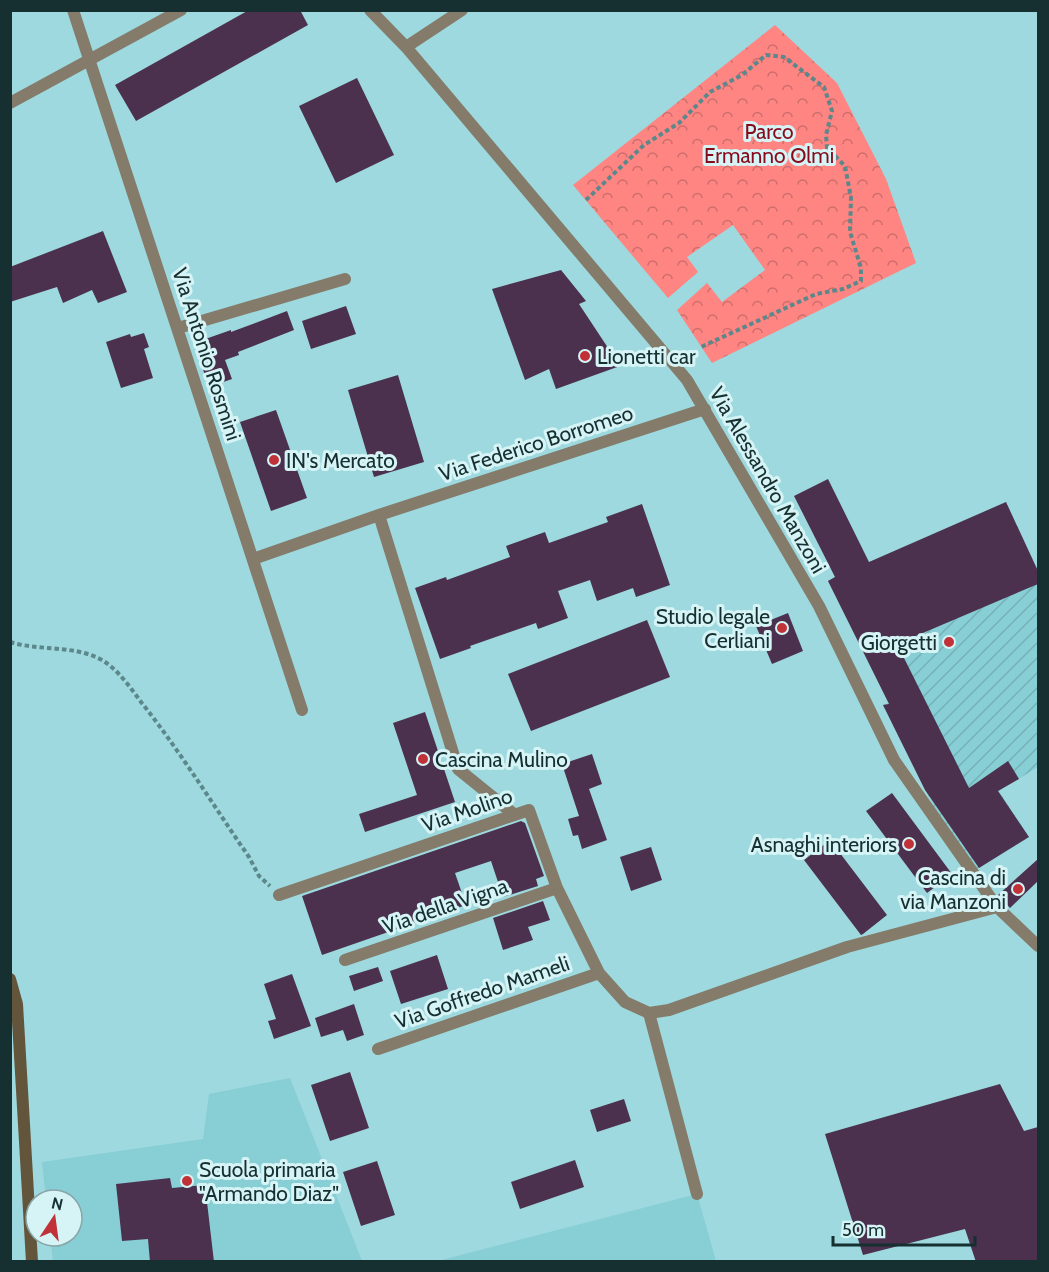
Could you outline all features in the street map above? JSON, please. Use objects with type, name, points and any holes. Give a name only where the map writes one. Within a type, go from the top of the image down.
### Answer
[{"type":"street","name":"Via Antonio Rosmini","points":[[73,10],[302,710]]},
{"type":"street","points":[[10,103],[181,10]]},
{"type":"street","name":"Via Alessandro Manzoni","points":[[370,10],[406,47],[687,380],[819,606],[894,760],[997,907],[1038,946]]},
{"type":"street","points":[[406,47],[462,10]]},
{"type":"street","points":[[178,328],[345,279]]},
{"type":"street","name":"Via Federico Borromeo","points":[[253,559],[379,515],[705,409]]},
{"type":"street","points":[[379,515],[458,769],[515,814]]},
{"type":"street","name":"Via Molino","points":[[279,894],[529,810],[557,888],[599,973],[625,1002],[649,1013]]},
{"type":"street","name":"Via della Vigna","points":[[345,960],[557,888]]},
{"type":"street","points":[[697,1194],[649,1013],[669,1010],[847,947],[997,907]]},
{"type":"street","name":"Via Goffredo Mameli","points":[[378,1049],[599,973]]},
{"type":"street","points":[[10,979],[17,1004],[33,1262]]},
{"type":"path","points":[[586,200],[644,145],[679,123],[710,92],[742,75],[766,55],[784,57],[824,87],[832,111],[826,135],[827,148],[845,166],[851,198],[850,232],[861,268],[861,281],[843,290],[816,294],[701,347]]},
{"type":"path","points":[[10,642],[23,646],[84,653],[102,660],[118,674],[178,751],[249,856],[259,876],[279,894]]},
{"type":"shaded area","name":"Giorgetti","points":[[1006,502],[1038,571],[1038,767],[999,791],[1029,837],[977,869],[935,809],[883,705],[889,703],[828,581]]},
{"type":"shaded area","name":"Scuola primaria \"Armando Diaz\"","points":[[290,1078],[362,1261],[53,1261],[51,1248],[84,1248],[84,1188],[45,1188],[42,1162],[203,1139],[209,1094]]},
{"type":"shaded area","points":[[697,1194],[716,1261],[434,1262]]},
{"type":"green space","name":"Parco Ermanno Olmi","points":[[775,25],[837,83],[886,179],[916,263],[712,363],[677,310],[707,283],[722,302],[765,270],[733,225],[687,257],[698,272],[668,298],[573,185]]},
{"type":"building","points":[[249,10],[300,10],[308,25],[136,121],[115,85]]},
{"type":"building","points":[[357,78],[394,155],[336,183],[299,106]]},
{"type":"building","points":[[103,231],[127,292],[98,303],[92,290],[63,303],[57,287],[10,302],[10,267]]},
{"type":"building","points":[[561,270],[586,301],[579,304],[620,366],[556,389],[549,369],[525,380],[492,289]]},
{"type":"building","points":[[346,306],[356,334],[311,349],[302,321]]},
{"type":"building","points":[[287,311],[294,330],[238,352],[239,355],[225,360],[232,379],[209,387],[194,343]]},
{"type":"building","points":[[144,333],[149,347],[144,349],[153,378],[121,388],[106,342],[130,334],[131,337]]},
{"type":"building","points":[[398,375],[424,462],[374,477],[348,390]]},
{"type":"building","name":"IN's Mercato","points":[[276,410],[307,498],[271,511],[240,422]]},
{"type":"building","points":[[828,479],[869,562],[1006,502],[1038,571],[1038,584],[897,644],[969,788],[1008,761],[1019,779],[998,791],[1029,837],[979,868],[925,790],[883,705],[889,704],[828,581],[835,577],[794,496]]},
{"type":"building","points":[[642,504],[670,585],[636,597],[633,588],[597,601],[590,580],[558,591],[568,618],[538,629],[536,623],[440,659],[415,588],[446,577],[447,580],[510,557],[506,546],[545,532],[549,543],[608,522],[606,517]]},
{"type":"building","points":[[788,613],[803,651],[772,664],[756,626]]},
{"type":"building","points":[[647,620],[670,677],[531,731],[508,674]]},
{"type":"building","name":"Cascina Mulino","points":[[425,712],[455,802],[365,832],[359,814],[417,795],[393,723]]},
{"type":"building","points":[[592,754],[602,784],[589,789],[607,840],[582,849],[578,835],[573,836],[568,819],[579,816],[562,764]]},
{"type":"building","points":[[892,793],[952,874],[927,893],[866,811]]},
{"type":"building","points":[[521,821],[525,823],[544,876],[536,879],[538,886],[503,897],[491,861],[455,873],[466,905],[322,955],[302,896]]},
{"type":"building","points":[[830,840],[887,915],[861,935],[804,860]]},
{"type":"building","points":[[651,847],[662,880],[631,891],[620,857]]},
{"type":"building","name":"Cascina di via Manzoni","points":[[1038,859],[1038,881],[1010,908],[998,895]]},
{"type":"building","points":[[543,901],[550,920],[528,927],[533,940],[503,950],[493,918]]},
{"type":"building","points":[[437,955],[448,989],[401,1004],[390,971]]},
{"type":"building","points":[[378,967],[383,981],[354,991],[349,976]]},
{"type":"building","points":[[292,974],[311,1026],[274,1039],[268,1021],[276,1019],[264,984]]},
{"type":"building","points":[[354,1004],[364,1035],[347,1041],[343,1030],[321,1037],[315,1018]]},
{"type":"building","points":[[350,1072],[369,1128],[330,1141],[311,1085]]},
{"type":"building","points":[[1000,1084],[1024,1131],[1038,1127],[1038,1262],[976,1262],[965,1229],[863,1255],[825,1134]]},
{"type":"building","points":[[624,1099],[631,1121],[597,1132],[590,1110]]},
{"type":"building","points":[[575,1160],[584,1187],[520,1209],[511,1182]]},
{"type":"building","points":[[377,1161],[395,1215],[361,1226],[343,1172]]},
{"type":"building","points":[[170,1178],[172,1188],[205,1185],[214,1262],[150,1262],[148,1239],[122,1241],[116,1184]]},
{"type":"place","name":"Lionetti car","points":[[585,356]]},
{"type":"place","name":"IN's Mercato","points":[[274,460]]},
{"type":"place","name":"Studio legale Cerliani","points":[[782,628]]},
{"type":"place","name":"Giorgetti","points":[[949,642]]},
{"type":"place","name":"Cascina Mulino","points":[[423,759]]},
{"type":"place","name":"Asnaghi interiors","points":[[909,844]]},
{"type":"place","name":"Cascina di via Manzoni","points":[[1018,889]]},
{"type":"place","name":"Scuola primaria \"Armando Diaz\"","points":[[187,1181]]}]
